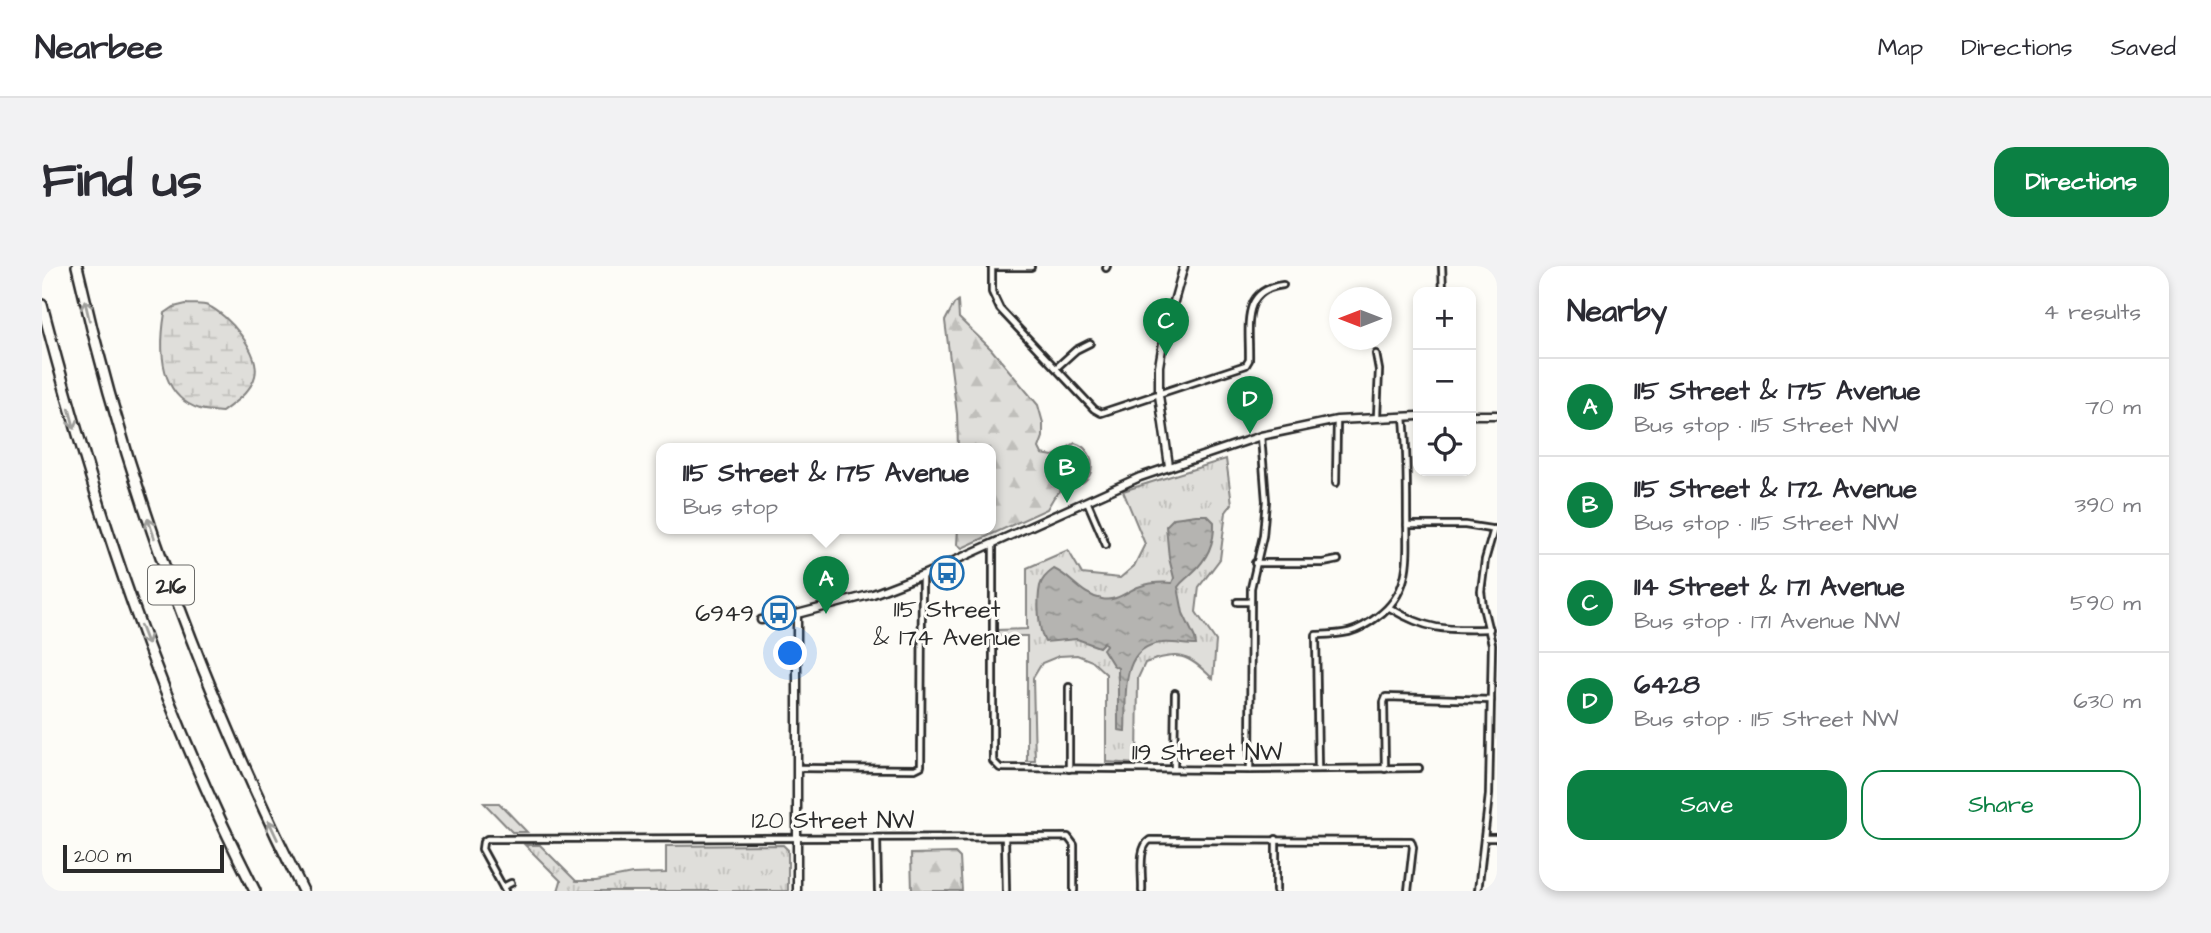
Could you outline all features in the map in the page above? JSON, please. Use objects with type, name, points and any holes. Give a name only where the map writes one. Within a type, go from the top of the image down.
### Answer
[{"type":"highway","name":"216","points":[[77,266],[94,341],[132,470],[177,604],[202,670],[253,787],[303,891]]},
{"type":"highway","name":"216","points":[[42,305],[75,430],[138,620],[190,750],[255,891]]},
{"type":"street","points":[[1031,267],[992,266],[992,292],[997,305],[1094,409],[1101,413],[1246,365],[1249,360],[1250,320],[1255,299],[1265,289],[1283,285]]},
{"type":"street","points":[[1442,266],[1443,287]]},
{"type":"street","points":[[1170,466],[1159,395],[1161,352],[1182,268]]},
{"type":"street","points":[[1056,368],[1076,350],[1090,343]]},
{"type":"street","points":[[1376,354],[1379,370],[1377,416]]},
{"type":"street","points":[[1476,415],[1497,415]]},
{"type":"street","points":[[1318,769],[1316,635],[1346,634],[1361,629],[1390,608],[1405,579],[1407,450],[1404,416]]},
{"type":"street","points":[[761,621],[873,594],[993,544],[1086,500],[1170,466],[1261,436],[1337,420],[1413,416]]},
{"type":"street","points":[[1336,483],[1337,420]]},
{"type":"street","points":[[1250,770],[1251,583],[1266,514],[1261,436]]},
{"type":"street","points":[[1086,500],[1106,545]]},
{"type":"street","points":[[1407,525],[1465,525],[1495,530],[1485,560],[1481,592],[1492,644],[1490,770],[1478,891]]},
{"type":"street","name":"119 Street NW","points":[[993,544],[993,761],[996,766],[1004,769],[1419,768]]},
{"type":"street","points":[[1255,563],[1323,563],[1338,560]]},
{"type":"street","points":[[797,768],[915,769],[921,766],[922,575]]},
{"type":"street","points":[[1237,602],[1250,602]]},
{"type":"street","points":[[1390,608],[1410,620],[1432,628],[1490,629]]},
{"type":"street","points":[[797,614],[797,891]]},
{"type":"street","points":[[1069,687],[1069,769]]},
{"type":"street","points":[[1174,769],[1175,693]]},
{"type":"street","points":[[1385,769],[1386,697],[1491,700]]},
{"type":"street","points":[[1490,770],[1497,770]]},
{"type":"street","name":"120 Street NW","points":[[504,889],[482,849],[483,842],[490,838],[593,842],[797,837],[1067,837],[1072,840],[1074,891]]},
{"type":"street","points":[[1005,837],[1006,891]]},
{"type":"street","points":[[877,838],[878,891]]},
{"type":"street","points":[[1485,838],[1497,838]]},
{"type":"street","points":[[1142,891],[1142,849],[1146,842],[1155,839],[1276,839],[1411,841],[1413,847],[1408,891]]},
{"type":"street","points":[[1276,839],[1276,891]]},
{"type":"street","points":[[504,889],[511,883]]},
{"type":"green space","points":[[958,301],[959,318],[991,349],[1038,405],[1043,423],[1043,437],[1039,448],[1042,454],[1053,456],[1075,443],[1089,453],[1091,461],[1089,476],[1077,484],[1067,484],[1047,509],[996,532],[996,443],[958,443],[957,414],[945,321]]},
{"type":"green space","points":[[186,304],[206,305],[216,310],[241,335],[253,356],[256,367],[253,382],[242,396],[222,412],[200,409],[186,403],[176,394],[165,370],[162,341],[165,313]]},
{"type":"green space","points":[[1226,459],[1232,504],[1226,512],[1220,559],[1199,587],[1196,612],[1216,641],[1213,679],[1196,664],[1182,657],[1166,656],[1145,663],[1138,678],[1137,764],[1106,762],[1106,674],[1092,661],[1077,655],[1059,656],[1042,663],[1033,678],[1035,761],[1027,761],[1027,636],[998,636],[997,630],[1027,629],[1027,568],[1068,550],[1082,574],[1120,578],[1134,566],[1145,544],[1123,491]]},
{"type":"green space","points":[[958,534],[993,534],[962,548],[957,544]]},
{"type":"green space","points":[[484,803],[499,803],[527,832],[512,832]]},
{"type":"green space","points":[[525,845],[540,845],[576,881],[596,881],[632,874],[666,873],[666,846],[783,845],[788,850],[788,891],[558,891],[561,881]]},
{"type":"green space","points":[[955,853],[960,858],[962,891],[912,891],[911,854]]},
{"type":"water","points":[[1207,515],[1214,522],[1211,544],[1197,569],[1178,587],[1183,613],[1196,645],[1162,643],[1148,646],[1138,654],[1131,664],[1128,676],[1125,731],[1118,730],[1118,668],[1103,649],[1106,645],[1104,642],[1099,647],[1077,639],[1045,642],[1039,615],[1041,583],[1054,569],[1088,594],[1107,600],[1138,587],[1172,583],[1174,578],[1166,526],[1174,518]]},
{"type":"place","name":"114 Street & 171 Avenue","points":[[1166,356]]},
{"type":"place","name":"6428","points":[[1250,434]]},
{"type":"place","name":"115 Street & 172 Avenue","points":[[1067,503]]},
{"type":"place","name":"115 Street & 174 Avenue","points":[[947,573]]},
{"type":"place","name":"6949","points":[[779,613]]},
{"type":"place","name":"115 Street & 175 Avenue","points":[[826,614]]}]
